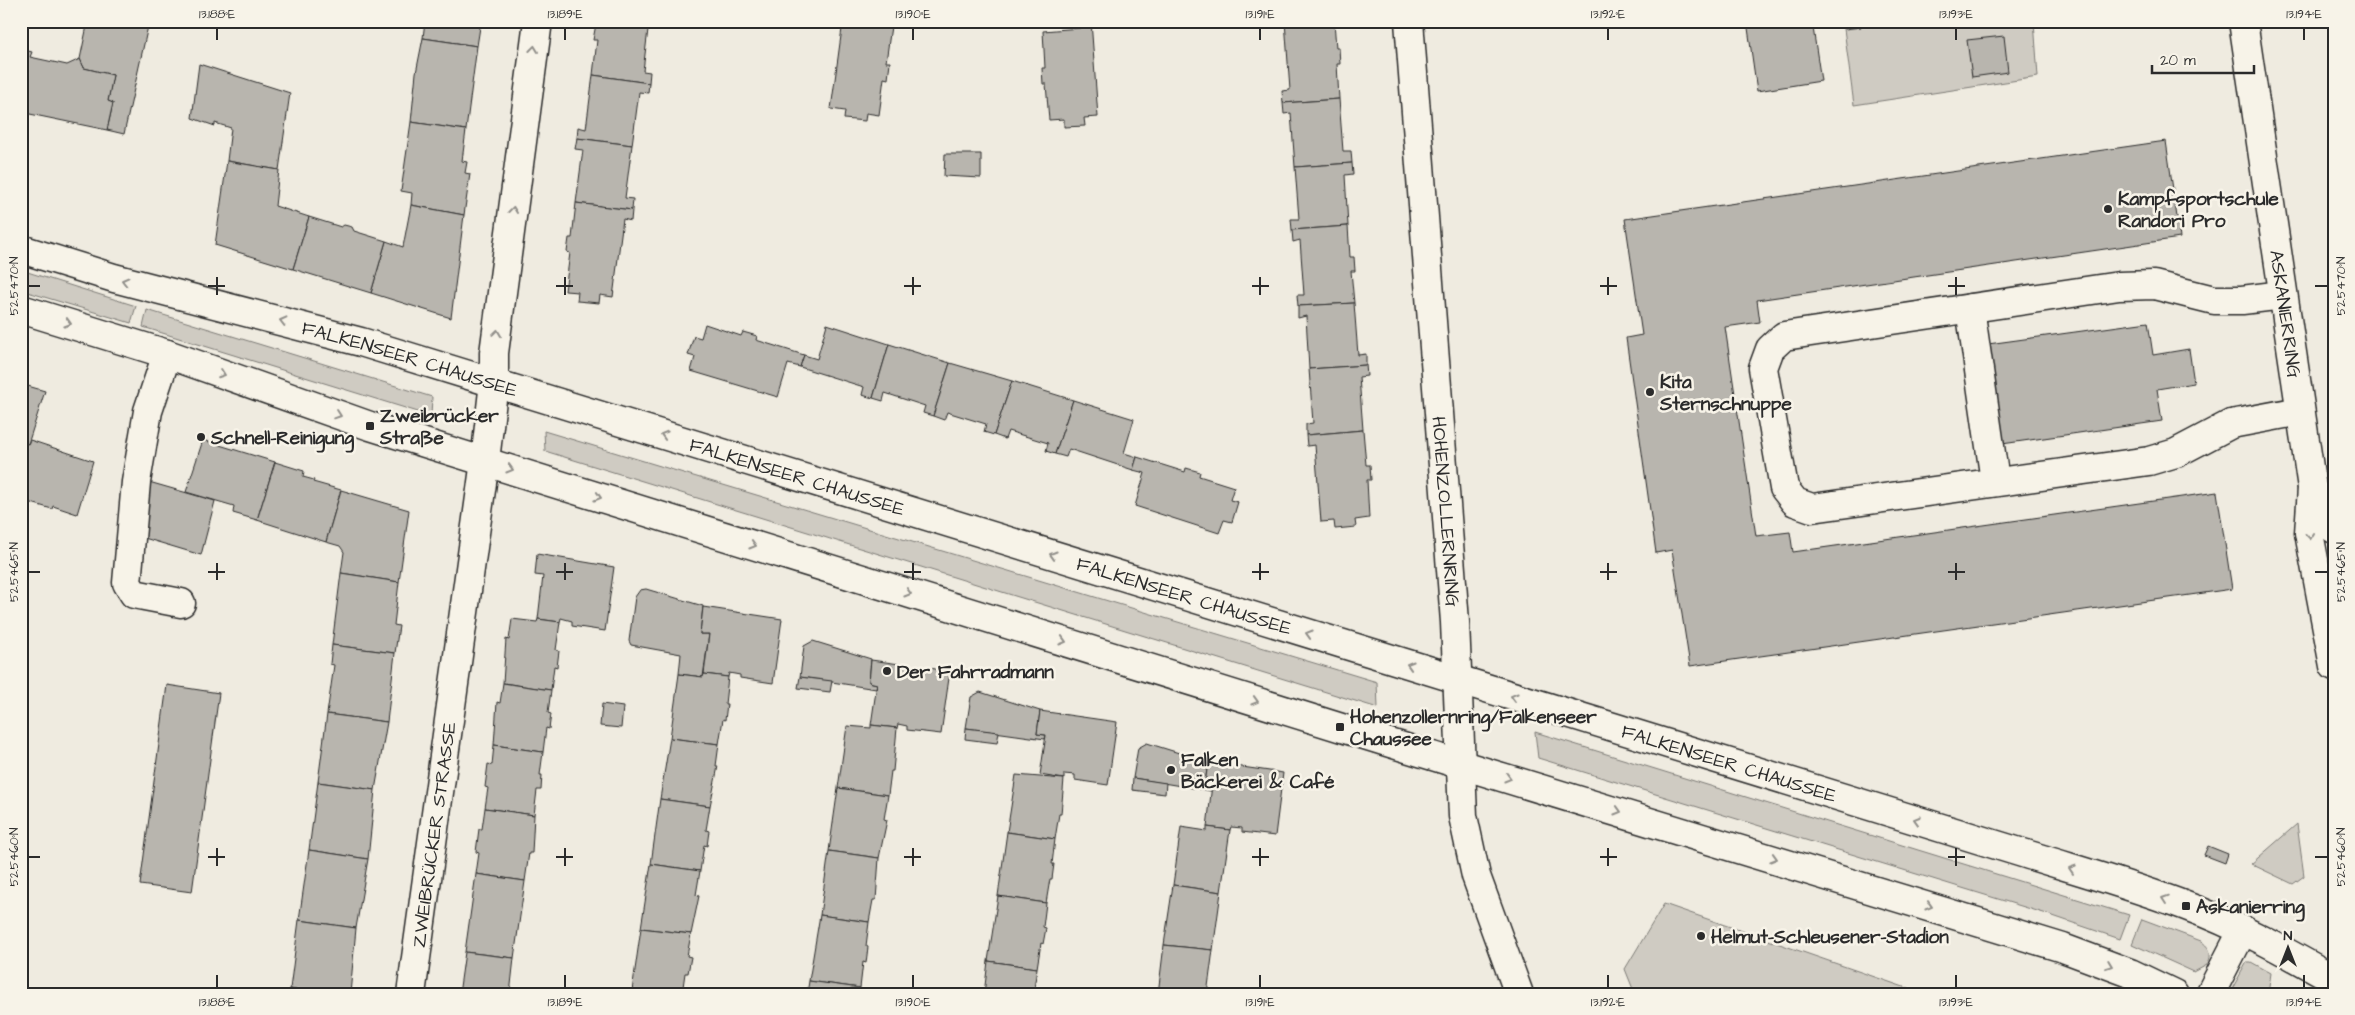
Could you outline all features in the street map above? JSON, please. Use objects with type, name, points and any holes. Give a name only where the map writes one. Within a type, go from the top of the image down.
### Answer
[{"type":"main road","name":"ZWEIBRÜCKER STRASSE","points":[[411,994],[484,461],[494,382],[494,354],[538,21]]},
{"type":"main road","name":"HOHENZOLLERNRING","points":[[1409,21],[1454,615],[1463,816],[1476,876],[1519,994]]},
{"type":"main road","name":"ASKANIERRING","points":[[2243,21],[2312,488],[2309,533],[2334,666]]},
{"type":"main road","name":"FALKENSEER CHAUSSEE","points":[[21,250],[114,278],[361,342],[494,382],[1457,679],[1648,736],[2118,883],[2186,906],[2243,930],[2334,979]]},
{"type":"main road","points":[[2283,295],[2242,300],[2214,300],[2154,285],[2119,286],[1784,336],[1770,350],[1763,368],[1784,488],[1794,502],[1812,508],[2149,461],[2176,453],[2231,424],[2300,411]]},
{"type":"main road","points":[[1970,308],[1995,481]]},
{"type":"main road","points":[[21,309],[167,354],[370,426],[1461,764],[2063,948],[2130,973],[2174,994]]},
{"type":"main road","points":[[167,354],[148,411],[136,482],[127,584],[134,594],[181,604]]},
{"type":"main road","name":"ASKANIERRING","points":[[2312,488],[2334,529]]},
{"type":"main road","points":[[2210,994],[2243,930]]},
{"type":"shaded area","points":[[1843,21],[2034,21],[2038,77],[1854,105]]},
{"type":"shaded area","points":[[21,270],[136,306],[131,323],[21,290]]},
{"type":"shaded area","points":[[147,310],[432,397],[431,416],[143,327]]},
{"type":"shaded area","points":[[544,431],[1377,682],[1378,708],[545,451]]},
{"type":"shaded area","points":[[1535,732],[2129,915],[2120,939],[2047,914],[1538,758]]},
{"type":"shaded area","points":[[2297,824],[2304,876],[2293,884],[2251,864]]},
{"type":"shaded area","name":"Helmut-Schleusener-Stadion","points":[[1664,904],[1924,994],[1635,994],[1625,969]]},
{"type":"shaded area","points":[[2142,919],[2201,941],[2210,952],[2207,965],[2194,972],[2132,944]]},
{"type":"shaded area","points":[[2247,962],[2251,962],[2271,973],[2268,994],[2232,994],[2232,989]]},
{"type":"building","points":[[88,21],[125,21],[148,26],[124,134],[107,130],[113,103],[108,101],[113,75],[84,68],[80,59]]},
{"type":"building","points":[[425,21],[481,21],[477,46],[423,38]]},
{"type":"building","points":[[600,21],[649,21],[643,71],[650,72],[649,83],[593,75],[597,40],[593,40],[596,24],[599,25]]},
{"type":"building","points":[[843,21],[891,26],[886,62],[890,62],[888,79],[884,78],[879,115],[866,113],[865,121],[844,119],[845,111],[831,109]]},
{"type":"building","points":[[1079,21],[1091,21],[1098,117],[1084,118],[1085,126],[1064,127],[1064,119],[1049,120],[1046,84],[1043,84],[1042,68],[1045,68],[1043,31],[1080,28]]},
{"type":"building","points":[[1285,21],[1334,21],[1336,48],[1339,48],[1340,64],[1337,64],[1339,99],[1283,103],[1282,91],[1290,90]]},
{"type":"building","points":[[1747,21],[1812,21],[1821,81],[1757,91]]},
{"type":"building","points":[[1844,21],[1860,21],[1861,27],[1845,29]]},
{"type":"building","points":[[2004,36],[2008,72],[1972,77],[1967,40]]},
{"type":"building","points":[[423,38],[477,46],[466,130],[411,122],[416,73]]},
{"type":"building","points":[[21,49],[32,52],[30,57],[67,65],[80,59],[84,68],[113,75],[108,101],[113,103],[107,130],[25,113],[25,108],[21,107]]},
{"type":"building","points":[[199,64],[290,93],[279,170],[227,161],[231,128],[215,123],[215,126],[192,118]]},
{"type":"building","points":[[593,75],[649,83],[648,93],[639,92],[632,145],[577,138],[578,127],[586,129]]},
{"type":"building","points":[[1339,99],[1343,151],[1351,151],[1352,163],[1295,167],[1291,113],[1284,114],[1283,103]]},
{"type":"building","points":[[411,122],[466,130],[462,161],[467,162],[465,173],[470,174],[464,215],[411,205],[412,193],[401,191]]},
{"type":"building","points":[[577,138],[632,145],[625,198],[633,199],[632,210],[576,203],[583,150],[575,149]]},
{"type":"building","points":[[2166,141],[2180,238],[1757,300],[1760,322],[1725,327],[1756,536],[1790,532],[1793,552],[2217,492],[2232,589],[1690,666],[1672,550],[1656,553],[1626,338],[1642,335],[1625,219]]},
{"type":"building","points":[[945,154],[981,154],[981,178],[944,176]]},
{"type":"building","points":[[227,161],[279,170],[275,206],[309,217],[293,269],[215,245]]},
{"type":"building","points":[[1352,163],[1353,174],[1345,175],[1348,226],[1292,230],[1291,219],[1299,219],[1295,167]]},
{"type":"building","points":[[576,203],[632,210],[631,221],[623,219],[613,297],[600,295],[599,303],[577,301],[578,292],[565,291],[570,253],[567,252],[569,238],[572,238]]},
{"type":"building","points":[[411,205],[464,215],[451,318],[371,293],[386,241],[403,247]]},
{"type":"building","points":[[309,217],[341,227],[344,225],[352,227],[354,231],[386,241],[371,293],[293,269]]},
{"type":"building","points":[[1348,226],[1350,257],[1354,257],[1355,271],[1351,271],[1354,303],[1298,306],[1297,295],[1304,295],[1300,240],[1293,242],[1292,230]]},
{"type":"building","points":[[1354,303],[1358,355],[1366,354],[1366,365],[1309,369],[1306,316],[1298,318],[1298,306]]},
{"type":"building","points":[[2148,322],[2153,355],[2189,349],[2194,383],[2157,389],[2162,421],[2002,444],[1988,344]]},
{"type":"building","points":[[705,324],[741,336],[743,332],[757,336],[756,340],[804,355],[800,367],[788,364],[778,397],[691,371],[695,357],[688,355],[694,336],[701,338]]},
{"type":"building","points":[[827,324],[889,344],[873,398],[862,395],[864,387],[800,367],[804,355],[817,359]]},
{"type":"building","points":[[889,344],[950,363],[933,416],[923,413],[925,406],[885,393],[883,401],[873,398]]},
{"type":"building","points":[[950,363],[1012,381],[994,435],[984,432],[986,424],[947,412],[944,420],[933,416]]},
{"type":"building","points":[[1366,365],[1367,376],[1359,377],[1363,430],[1306,435],[1306,424],[1313,423],[1309,369]]},
{"type":"building","points":[[1012,381],[1073,400],[1055,454],[1046,451],[1048,443],[1008,431],[1005,439],[994,435]]},
{"type":"building","points":[[21,384],[45,391],[28,444],[21,442]]},
{"type":"building","points":[[1073,400],[1134,419],[1124,453],[1137,457],[1133,470],[1069,449],[1066,457],[1055,454]]},
{"type":"building","points":[[1363,430],[1366,465],[1370,465],[1371,480],[1367,480],[1369,518],[1355,520],[1356,527],[1335,529],[1334,521],[1321,522],[1315,445],[1307,446],[1306,435]]},
{"type":"building","points":[[30,440],[93,461],[77,514],[53,506],[52,509],[21,500],[21,442],[28,444]]},
{"type":"building","points":[[203,440],[275,462],[257,520],[233,513],[234,506],[186,492]]},
{"type":"building","points":[[1137,457],[1185,472],[1186,468],[1200,472],[1199,476],[1234,487],[1230,500],[1238,502],[1232,522],[1224,520],[1219,533],[1135,506],[1145,473],[1133,470]]},
{"type":"building","points":[[275,462],[304,471],[303,477],[314,480],[313,482],[341,490],[326,542],[257,520]]},
{"type":"building","points":[[149,482],[215,501],[201,555],[141,537]]},
{"type":"building","points":[[341,490],[409,510],[399,582],[341,573],[344,552],[340,546],[326,542]]},
{"type":"building","points":[[537,554],[614,567],[605,631],[572,626],[572,621],[561,618],[560,622],[538,619],[543,576],[535,575]]},
{"type":"building","points":[[341,573],[399,582],[394,625],[399,626],[395,653],[332,645]]},
{"type":"building","points":[[646,589],[703,606],[700,634],[709,634],[703,677],[679,674],[681,654],[631,645],[629,641],[635,597],[640,590]]},
{"type":"building","points":[[703,607],[782,619],[773,683],[740,678],[740,675],[729,673],[728,677],[704,674],[709,634],[700,634]]},
{"type":"building","points":[[512,619],[537,622],[538,619],[560,622],[556,650],[559,651],[557,667],[554,666],[551,690],[503,683],[506,639],[509,640]]},
{"type":"building","points":[[813,641],[871,659],[869,682],[877,684],[876,689],[800,677],[804,646]]},
{"type":"building","points":[[332,645],[395,653],[387,722],[327,714],[334,665],[330,664]]},
{"type":"building","points":[[871,660],[950,671],[941,734],[907,730],[907,726],[898,724],[897,728],[871,725],[877,684],[869,682]]},
{"type":"building","points":[[679,674],[703,677],[704,674],[728,677],[725,720],[723,719],[719,744],[670,738]]},
{"type":"building","points":[[800,677],[832,681],[830,692],[798,688]]},
{"type":"building","points":[[503,683],[551,690],[548,713],[551,714],[549,729],[546,728],[543,752],[494,745],[497,702],[500,703]]},
{"type":"building","points":[[167,685],[219,693],[192,892],[140,885]]},
{"type":"building","points":[[980,692],[1040,711],[1037,734],[1046,735],[1045,739],[966,728],[971,697]]},
{"type":"building","points":[[602,704],[623,707],[621,728],[600,726]]},
{"type":"building","points":[[1040,711],[1117,722],[1108,785],[1075,780],[1075,775],[1064,774],[1064,779],[1040,775],[1046,735],[1037,734]]},
{"type":"building","points":[[327,714],[387,722],[375,790],[318,782]]},
{"type":"building","points":[[871,725],[897,728],[893,771],[891,771],[888,795],[838,788],[847,726],[871,728]]},
{"type":"building","points":[[966,728],[999,732],[997,743],[965,739]]},
{"type":"building","points":[[670,738],[719,744],[716,766],[718,766],[710,806],[660,799]]},
{"type":"building","name":"Falken Bäckerei & Café","points":[[1147,743],[1208,762],[1205,784],[1212,785],[1211,791],[1133,778],[1138,748]]},
{"type":"building","points":[[494,745],[543,752],[540,775],[542,775],[541,790],[537,790],[534,815],[485,808],[488,788],[485,787],[488,764],[492,765]]},
{"type":"building","points":[[1208,762],[1283,773],[1275,836],[1242,832],[1242,828],[1231,827],[1230,830],[1207,827],[1212,785],[1205,784]]},
{"type":"building","points":[[1016,775],[1064,779],[1061,814],[1059,814],[1055,839],[1007,832]]},
{"type":"building","points":[[1133,778],[1166,783],[1165,794],[1132,790]]},
{"type":"building","points":[[318,782],[375,790],[368,859],[309,850]]},
{"type":"building","points":[[838,788],[888,795],[884,819],[887,820],[879,858],[829,851]]},
{"type":"building","points":[[660,799],[710,806],[706,830],[709,831],[707,846],[704,845],[700,871],[651,864]]},
{"type":"building","points":[[485,808],[534,815],[532,853],[529,853],[525,881],[476,874],[479,853],[476,852],[479,829],[482,829]]},
{"type":"building","points":[[1181,827],[1207,831],[1207,827],[1230,830],[1221,892],[1173,885]]},
{"type":"building","points":[[1007,832],[1055,839],[1052,879],[1050,879],[1046,903],[998,896]]},
{"type":"building","points":[[2208,846],[2228,854],[2225,863],[2204,855]]},
{"type":"building","points":[[309,850],[368,859],[356,928],[299,920]]},
{"type":"building","points":[[829,851],[879,858],[876,900],[873,900],[869,922],[820,915]]},
{"type":"building","points":[[651,864],[700,871],[696,895],[699,896],[691,934],[641,928]]},
{"type":"building","points":[[476,874],[525,881],[514,958],[465,952]]},
{"type":"building","points":[[1173,885],[1221,892],[1213,950],[1164,945]]},
{"type":"building","points":[[998,896],[1046,903],[1043,927],[1046,928],[1043,944],[1041,943],[1037,968],[988,961]]},
{"type":"building","points":[[820,915],[869,922],[866,963],[863,962],[860,988],[809,981]]},
{"type":"building","points":[[299,920],[356,928],[350,994],[319,994],[290,989]]},
{"type":"building","points":[[641,928],[691,934],[687,956],[691,957],[688,973],[685,973],[682,994],[651,994],[632,991]]},
{"type":"building","points":[[1164,945],[1213,950],[1207,994],[1158,994]]},
{"type":"building","points":[[465,952],[514,958],[510,994],[459,994]]},
{"type":"building","points":[[988,961],[1037,968],[1034,989],[1036,994],[984,994]]},
{"type":"building","points":[[809,981],[860,988],[859,994],[807,994]]},
{"type":"building","points":[[290,989],[319,994],[290,994]]},
{"type":"place","name":"Kampfsportschule Randori Pro","points":[[2108,209]]},
{"type":"place","name":"Kita Sternschnuppe","points":[[1650,392]]},
{"type":"place","name":"Zweibrücker Straße","points":[[370,426]]},
{"type":"place","name":"Schnell-Reinigung","points":[[201,437]]},
{"type":"place","name":"Der Fahrradmann","points":[[887,671]]},
{"type":"place","name":"Hohenzollernring/Falkenseer Chaussee","points":[[1340,727]]},
{"type":"place","name":"Falken Bäckerei & Café","points":[[1171,770]]},
{"type":"place","name":"Askanierring","points":[[2186,906]]},
{"type":"place","name":"Helmut-Schleusener-Stadion","points":[[1701,936]]}]
